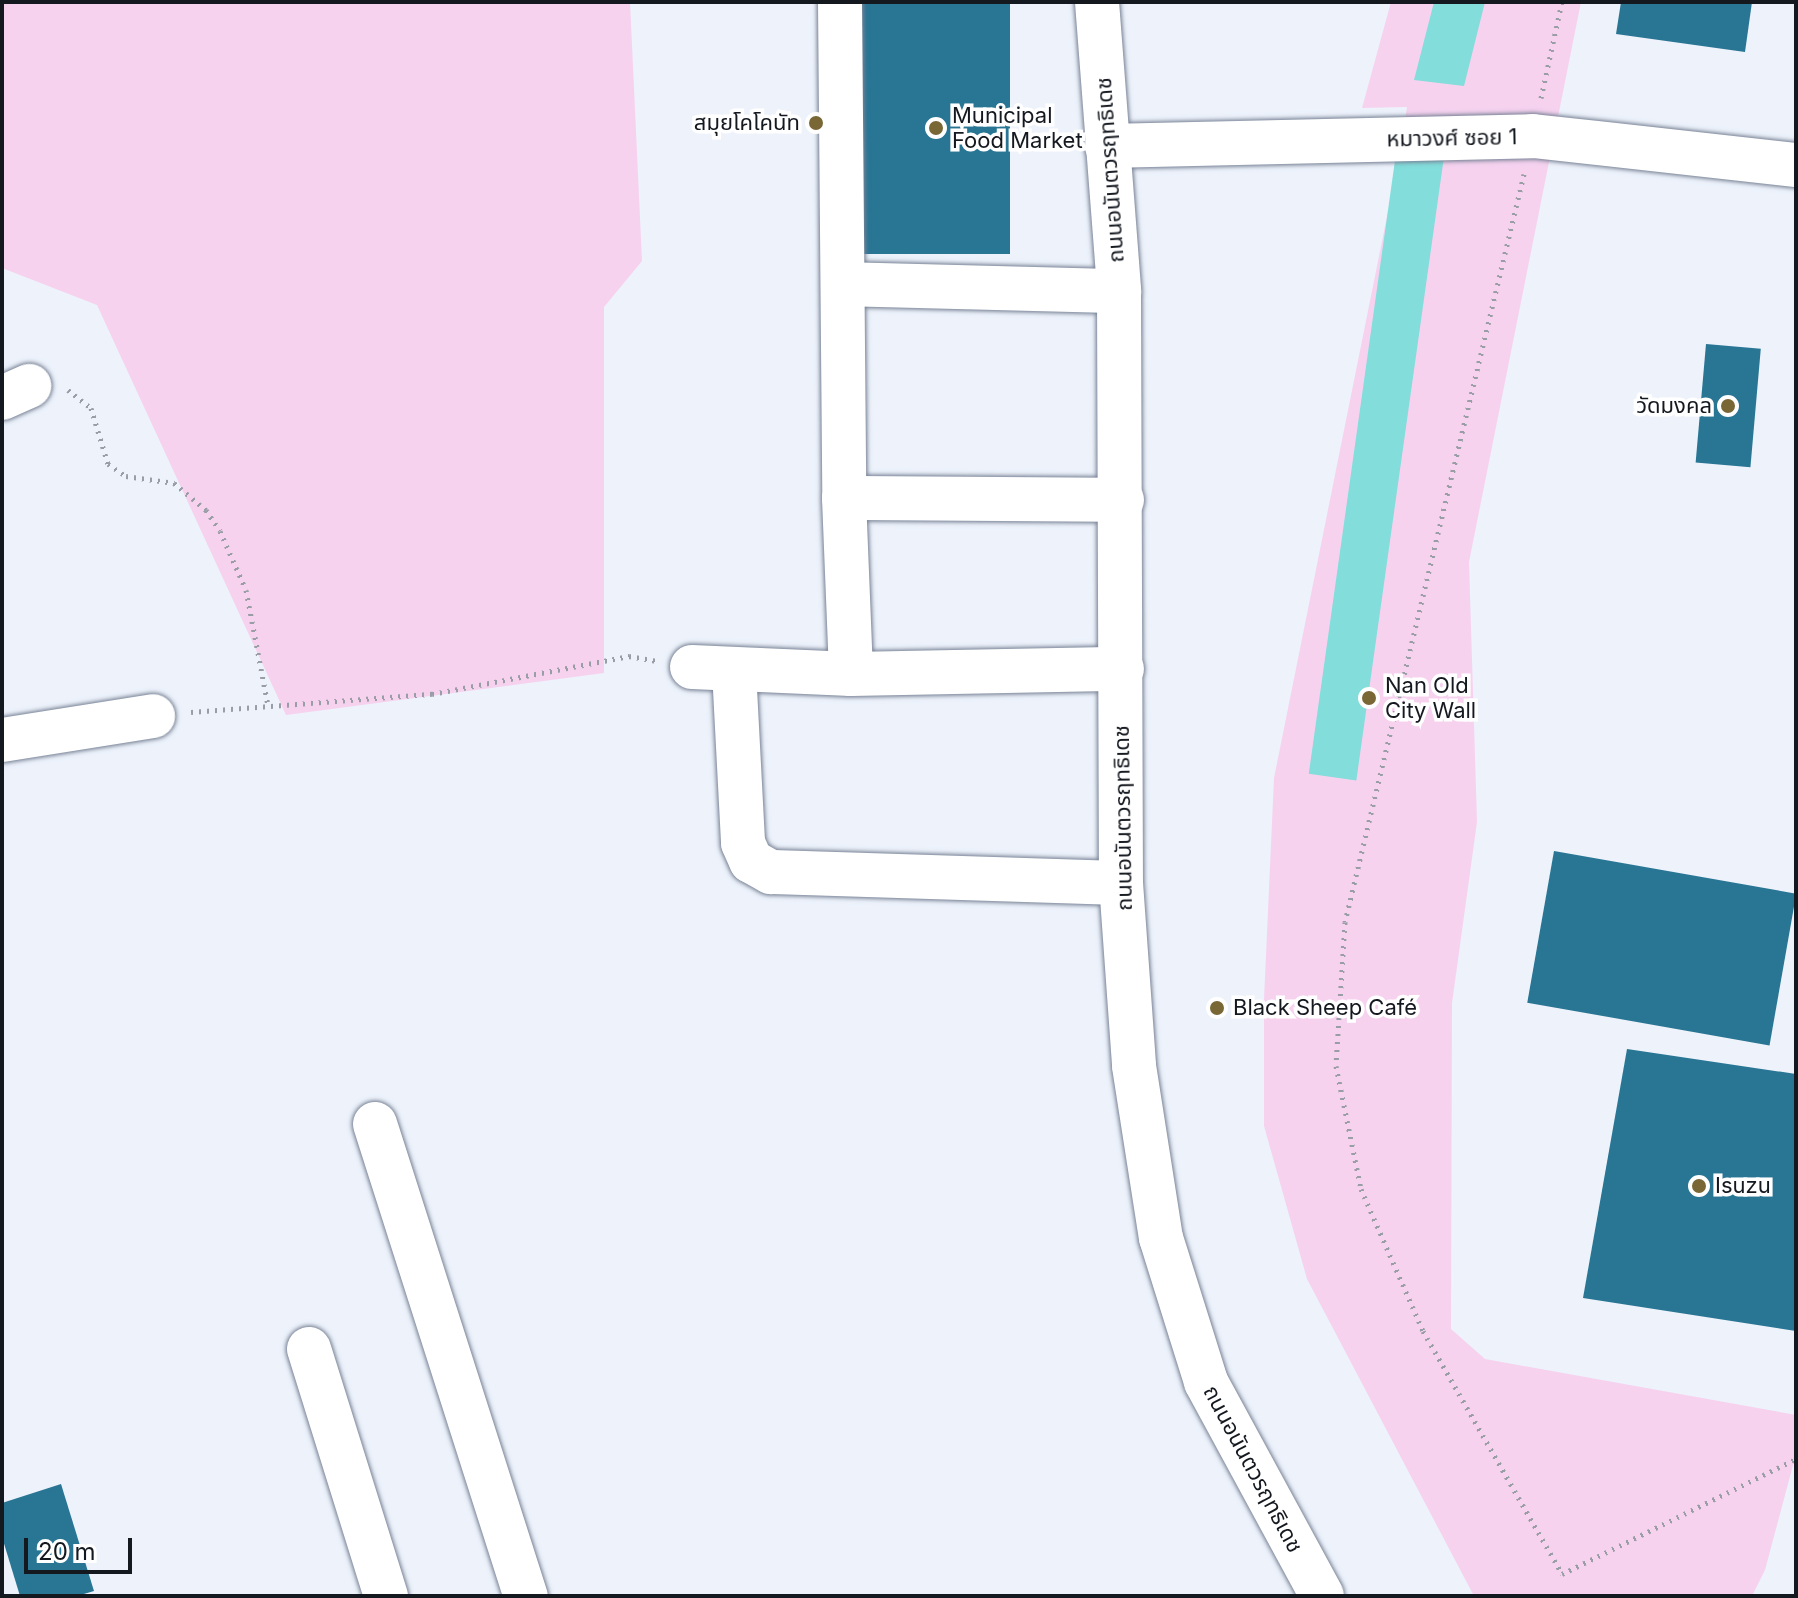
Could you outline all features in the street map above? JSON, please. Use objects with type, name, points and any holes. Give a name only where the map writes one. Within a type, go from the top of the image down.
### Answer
[{"type":"street","points":[[840,2],[844,498],[851,674]]},
{"type":"street","name":"ถนนอนันตวรฤทธิเดช","points":[[1097,2],[1119,291],[1121,883],[1134,1066],[1161,1238],[1206,1382],[1322,1596]]},
{"type":"street","name":"หมาวงศ์ ซอย 1","points":[[1107,146],[1533,136],[1796,165]]},
{"type":"street","points":[[843,284],[1119,291]]},
{"type":"street","points":[[844,498],[1122,500]]},
{"type":"street","points":[[1121,883],[771,872],[751,861],[743,843],[713,668],[851,674],[1122,669]]},
{"type":"street","points":[[2,740],[153,716]]},
{"type":"street","points":[[375,1124],[526,1596]]},
{"type":"street","points":[[309,1349],[386,1596]]},
{"type":"path","points":[[1562,2],[1533,136],[1345,922],[1336,1066],[1361,1189],[1423,1331],[1562,1574],[1796,1459]]},
{"type":"path","points":[[16,392],[55,384],[78,394],[91,408],[108,464],[126,476],[174,483],[206,510],[246,590],[268,705]]},
{"type":"path","points":[[153,716],[471,690],[629,656],[713,668]]},
{"type":"shaded area","points":[[2,2],[630,2],[642,261],[604,307],[604,673],[286,715],[97,305],[2,268]]},
{"type":"shaded area","points":[[1391,2],[1581,2],[1469,562],[1477,822],[1452,1003],[1451,1329],[1485,1359],[1796,1415],[1796,1454],[1765,1570],[1752,1596],[1474,1596],[1307,1279],[1264,1126],[1264,999],[1274,778],[1401,147],[1407,107],[1362,108]]},
{"type":"water","points":[[1434,2],[1485,2],[1464,86],[1414,80]]},
{"type":"water","points":[[1398,139],[1446,146],[1356,780],[1309,774]]},
{"type":"building","name":"Municipal Food Market","points":[[862,2],[1010,2],[1010,254],[862,254]]},
{"type":"building","points":[[1621,2],[1752,2],[1745,52],[1616,34]]},
{"type":"building","name":"วัดมงคล","points":[[1706,344],[1761,349],[1750,467],[1696,463]]},
{"type":"building","points":[[1554,851],[1796,894],[1770,1045],[1527,1003]]},
{"type":"building","name":"Isuzu","points":[[1627,1049],[1796,1074],[1796,1331],[1583,1298]]},
{"type":"building","points":[[61,1484],[94,1591],[77,1596],[20,1596],[2,1537],[2,1503]]},
{"type":"place","name":"สมุยโคโคนัท","points":[[816,123]]},
{"type":"place","name":"Municipal Food Market","points":[[936,128]]},
{"type":"place","name":"วัดมงคล","points":[[1728,406]]},
{"type":"place","name":"Nan Old City Wall","points":[[1369,698]]},
{"type":"place","name":"Black Sheep Café","points":[[1217,1008]]},
{"type":"place","name":"Isuzu","points":[[1699,1186]]}]
